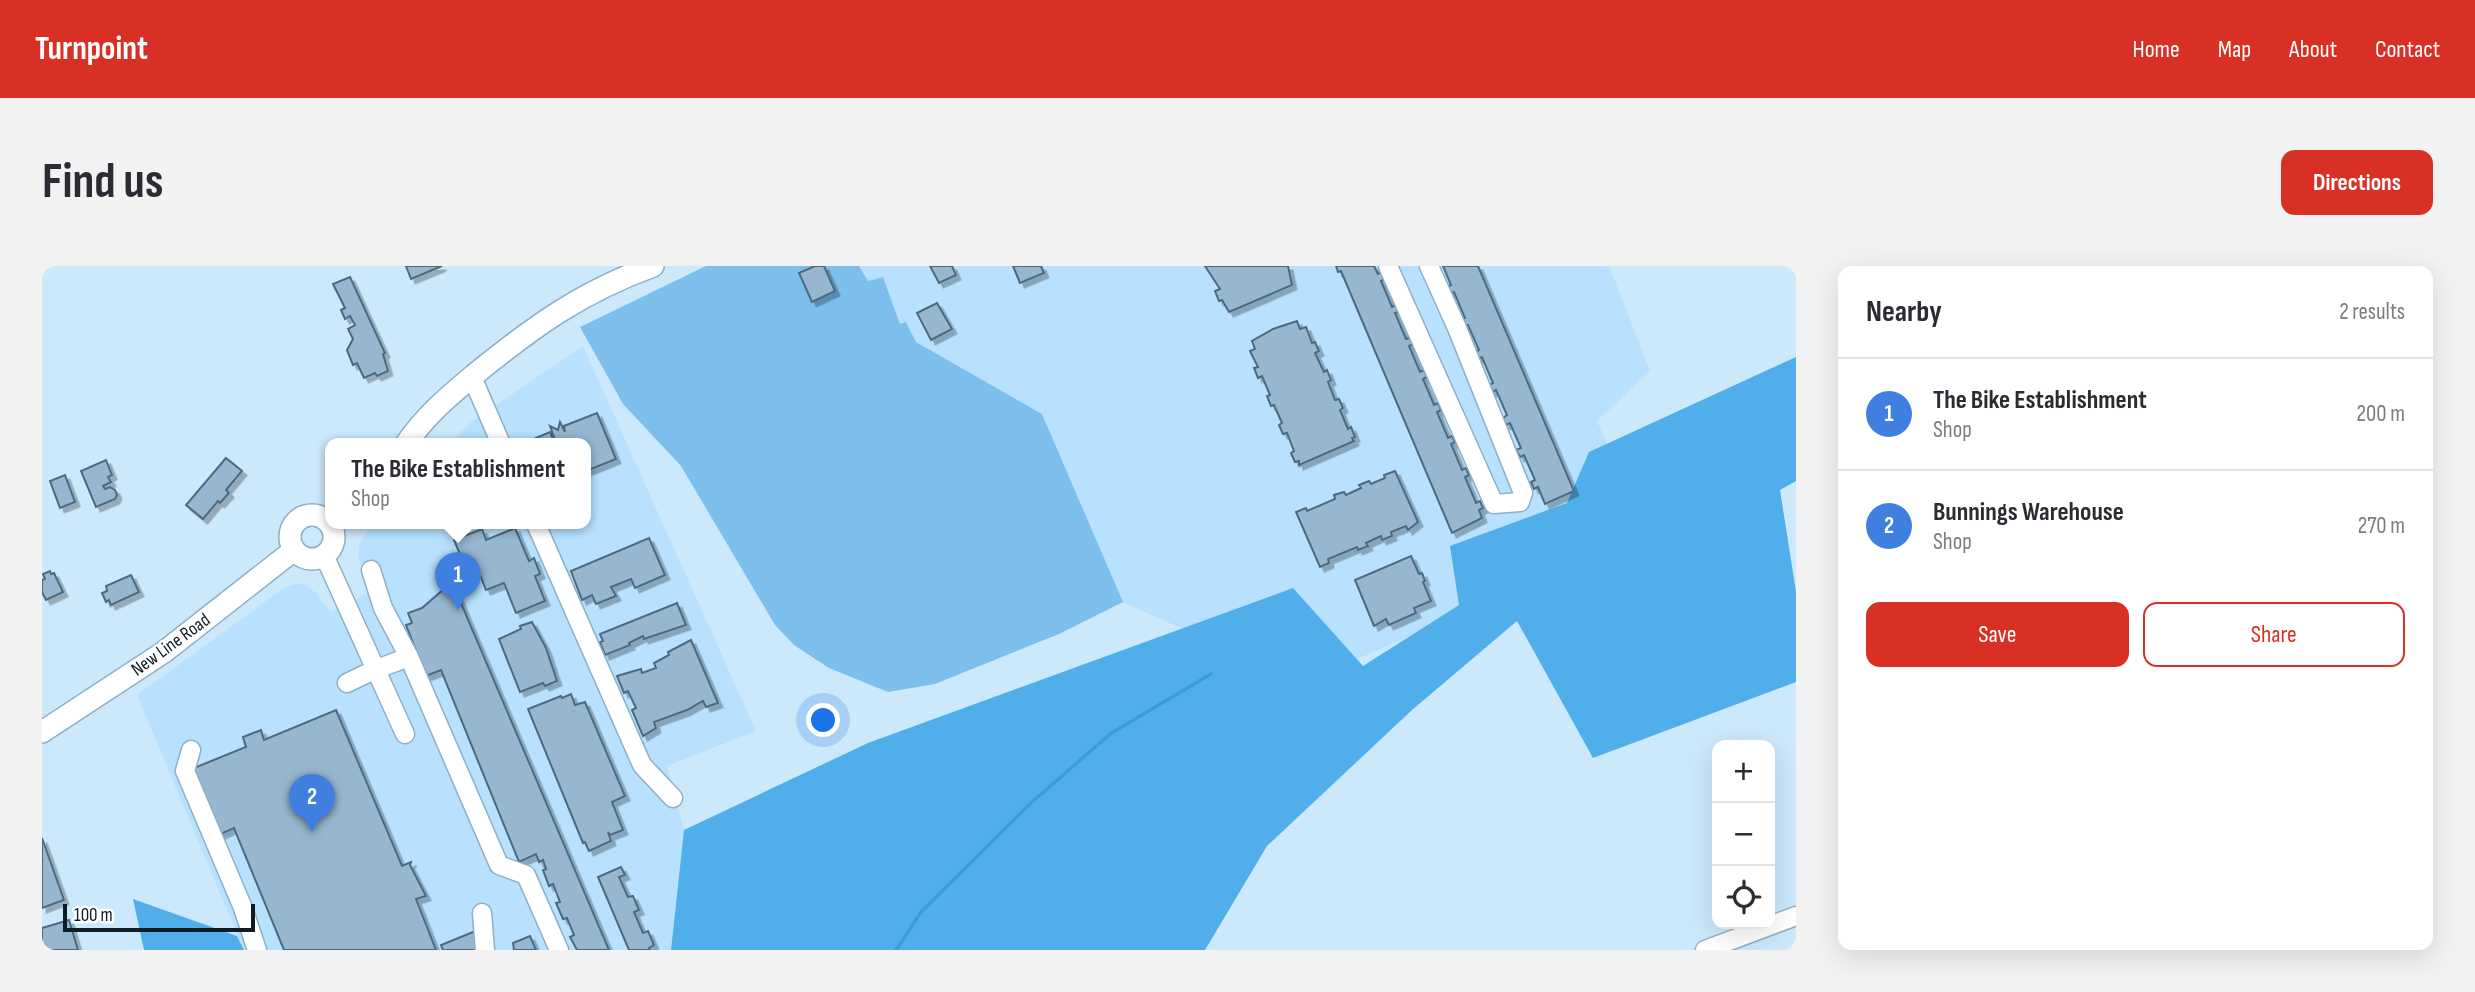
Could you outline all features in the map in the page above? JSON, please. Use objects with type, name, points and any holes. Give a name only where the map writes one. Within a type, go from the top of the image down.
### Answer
[{"type":"main road","points":[[411,438],[437,407],[509,346],[558,311],[624,271],[653,266]]},
{"type":"main road","points":[[325,520],[316,515],[308,515],[295,522],[290,536],[294,550],[305,558],[324,555],[333,543],[332,529]]},
{"type":"main road","name":"New Line Road","points":[[42,732],[164,652],[294,550]]},
{"type":"street","points":[[1388,266],[1494,504],[1520,502],[1523,493],[1457,328],[1429,266]]},
{"type":"street","points":[[472,377],[498,438]]},
{"type":"street","points":[[538,529],[642,765],[673,798]]},
{"type":"street","points":[[324,555],[405,734]]},
{"type":"street","points":[[371,570],[392,610],[409,657],[499,865],[526,876],[559,950]]},
{"type":"street","points":[[347,683],[409,657]]},
{"type":"street","points":[[191,750],[185,771],[243,908],[257,950]]},
{"type":"street","points":[[482,913],[485,950]]},
{"type":"street","points":[[1705,950],[1796,916]]},
{"type":"shaded area","points":[[706,266],[859,266],[868,281],[883,277],[900,324],[906,322],[916,342],[1042,414],[1123,602],[1059,634],[935,684],[888,692],[829,668],[794,645],[775,625],[681,466],[623,404],[580,327]]},
{"type":"shaded area","points":[[859,266],[1609,266],[1650,371],[1597,421],[1614,460],[1561,569],[1303,683],[1123,602],[1042,414],[916,342],[907,322],[900,324],[883,277],[868,281]]},
{"type":"shaded area","points":[[583,346],[756,731],[667,766],[684,830],[671,950],[244,950],[137,695],[284,588],[296,584],[305,585],[315,592],[331,612],[373,590],[358,558],[359,547],[368,529],[591,529],[591,438],[456,438],[470,423]]},
{"type":"shaded area","points":[[1796,357],[1796,481],[1780,490],[1796,592],[1796,682],[1593,758],[1517,621],[1412,710],[1267,846],[1205,950],[671,950],[684,830],[868,743],[1293,588],[1363,666],[1459,605],[1450,546],[1567,503],[1589,452]]},
{"type":"shaded area","points":[[133,899],[237,936],[244,950],[144,950]]},
{"type":"building","points":[[406,266],[442,266],[411,279]]},
{"type":"building","points":[[815,266],[824,266],[835,291],[812,302],[799,273]]},
{"type":"building","points":[[930,266],[952,266],[956,275],[939,283]]},
{"type":"building","points":[[1013,266],[1041,266],[1044,273],[1020,283]]},
{"type":"building","points":[[1205,266],[1288,266],[1292,285],[1229,312],[1222,300],[1219,301],[1215,291],[1220,289]]},
{"type":"building","points":[[1336,266],[1374,266],[1378,274],[1382,272],[1385,279],[1381,281],[1392,307],[1396,305],[1399,312],[1395,313],[1406,339],[1410,338],[1413,344],[1409,346],[1420,372],[1424,370],[1427,377],[1423,379],[1434,405],[1438,403],[1441,410],[1437,412],[1448,438],[1452,436],[1455,442],[1451,444],[1462,470],[1466,468],[1469,475],[1465,477],[1476,503],[1480,501],[1483,508],[1479,510],[1482,518],[1452,533],[1341,271],[1338,272]]},
{"type":"building","points":[[1443,266],[1478,266],[1574,491],[1545,504],[1538,487],[1534,489],[1531,482],[1535,480],[1524,455],[1520,457],[1516,450],[1521,448],[1510,423],[1506,425],[1503,418],[1507,415],[1496,390],[1492,392],[1489,385],[1493,383],[1482,357],[1478,359],[1475,352],[1479,350],[1468,325],[1464,327],[1461,320],[1465,318],[1454,292],[1450,294],[1447,287],[1451,285]]},
{"type":"building","points":[[350,277],[385,353],[383,354],[388,371],[377,376],[375,373],[364,378],[357,363],[353,365],[347,350],[353,339],[348,329],[355,325],[350,316],[345,319],[341,310],[345,308],[333,284]]},
{"type":"building","points":[[937,303],[952,329],[931,340],[917,313]]},
{"type":"building","points":[[1297,321],[1300,329],[1306,327],[1312,343],[1315,342],[1319,351],[1315,353],[1324,372],[1327,370],[1331,380],[1328,382],[1335,400],[1339,399],[1343,408],[1340,410],[1348,429],[1351,427],[1355,437],[1352,438],[1354,441],[1299,465],[1299,461],[1295,462],[1291,453],[1294,451],[1287,433],[1283,434],[1279,425],[1282,423],[1274,405],[1271,406],[1267,396],[1270,395],[1262,376],[1258,378],[1254,368],[1258,367],[1250,351],[1255,349],[1252,341],[1273,329]]},
{"type":"building","points":[[597,413],[616,459],[591,469],[591,438],[536,438],[550,432],[554,437],[550,426],[558,430],[560,422],[565,432],[564,426]]},
{"type":"building","points":[[226,458],[242,471],[226,490],[229,493],[220,503],[218,501],[203,519],[186,505]]},
{"type":"building","points":[[106,460],[112,475],[108,477],[111,482],[103,486],[105,489],[110,487],[115,490],[117,495],[115,499],[96,507],[81,471]]},
{"type":"building","points":[[1395,471],[1418,522],[1408,530],[1406,526],[1391,532],[1392,536],[1382,540],[1381,536],[1366,543],[1368,546],[1358,550],[1357,547],[1328,559],[1329,563],[1320,567],[1296,512],[1306,508],[1307,511],[1335,499],[1334,495],[1344,492],[1346,495],[1361,488],[1359,485],[1369,481],[1371,484]]},
{"type":"building","points":[[65,475],[75,502],[60,508],[50,481]]},
{"type":"building","points":[[482,529],[486,540],[515,529],[529,561],[534,558],[540,574],[535,576],[545,601],[516,613],[504,583],[486,590],[474,560],[464,564],[454,540]]},
{"type":"building","points":[[649,538],[665,575],[635,588],[631,579],[611,587],[616,596],[596,604],[592,595],[582,600],[571,571]]},
{"type":"building","points":[[1411,556],[1419,574],[1422,573],[1431,601],[1414,608],[1416,613],[1389,625],[1386,619],[1374,626],[1355,580]]},
{"type":"building","points":[[50,571],[51,574],[54,573],[63,592],[46,600],[42,592],[42,580],[45,579],[43,574]]},
{"type":"building","points":[[131,575],[139,592],[111,605],[109,600],[106,602],[102,593],[107,591],[106,586]]},
{"type":"building","points":[[452,582],[609,950],[577,950],[570,937],[574,935],[567,918],[563,919],[556,903],[560,902],[553,884],[549,886],[543,870],[546,869],[543,860],[539,862],[536,854],[519,862],[441,670],[426,676],[406,625],[412,623],[408,613],[422,608]]},
{"type":"building","points":[[677,603],[686,625],[644,639],[643,636],[629,643],[630,645],[605,655],[600,634]]},
{"type":"building","points":[[532,622],[546,648],[557,681],[520,692],[499,639]]},
{"type":"building","points":[[691,640],[718,703],[706,707],[703,701],[654,722],[656,728],[643,736],[632,710],[636,708],[628,691],[624,693],[617,676],[656,668],[654,663]]},
{"type":"building","points":[[571,694],[575,705],[585,702],[625,796],[612,802],[623,830],[610,835],[608,832],[611,841],[589,851],[585,842],[583,843],[528,709]]},
{"type":"building","points":[[336,710],[402,866],[411,862],[410,865],[426,896],[416,899],[436,950],[284,950],[234,828],[216,836],[194,768],[246,747],[243,737],[261,730],[264,740]]},
{"type":"building","points":[[42,838],[64,900],[42,908]]},
{"type":"building","points":[[621,867],[625,875],[619,877],[628,897],[633,896],[639,910],[634,912],[643,933],[648,931],[654,945],[650,950],[629,950],[598,877]]},
{"type":"building","points":[[69,920],[78,950],[42,950],[42,928]]},
{"type":"building","points":[[478,930],[480,950],[443,950],[441,945]]},
{"type":"building","points":[[530,936],[536,950],[514,950],[513,943]]},
{"type":"waterway","points":[[896,950],[921,912],[1031,803],[1110,734],[1211,674]]},
{"type":"place","name":"The Bike Establishment","points":[[458,610]]},
{"type":"place","name":"Bunnings Warehouse","points":[[312,832]]}]
